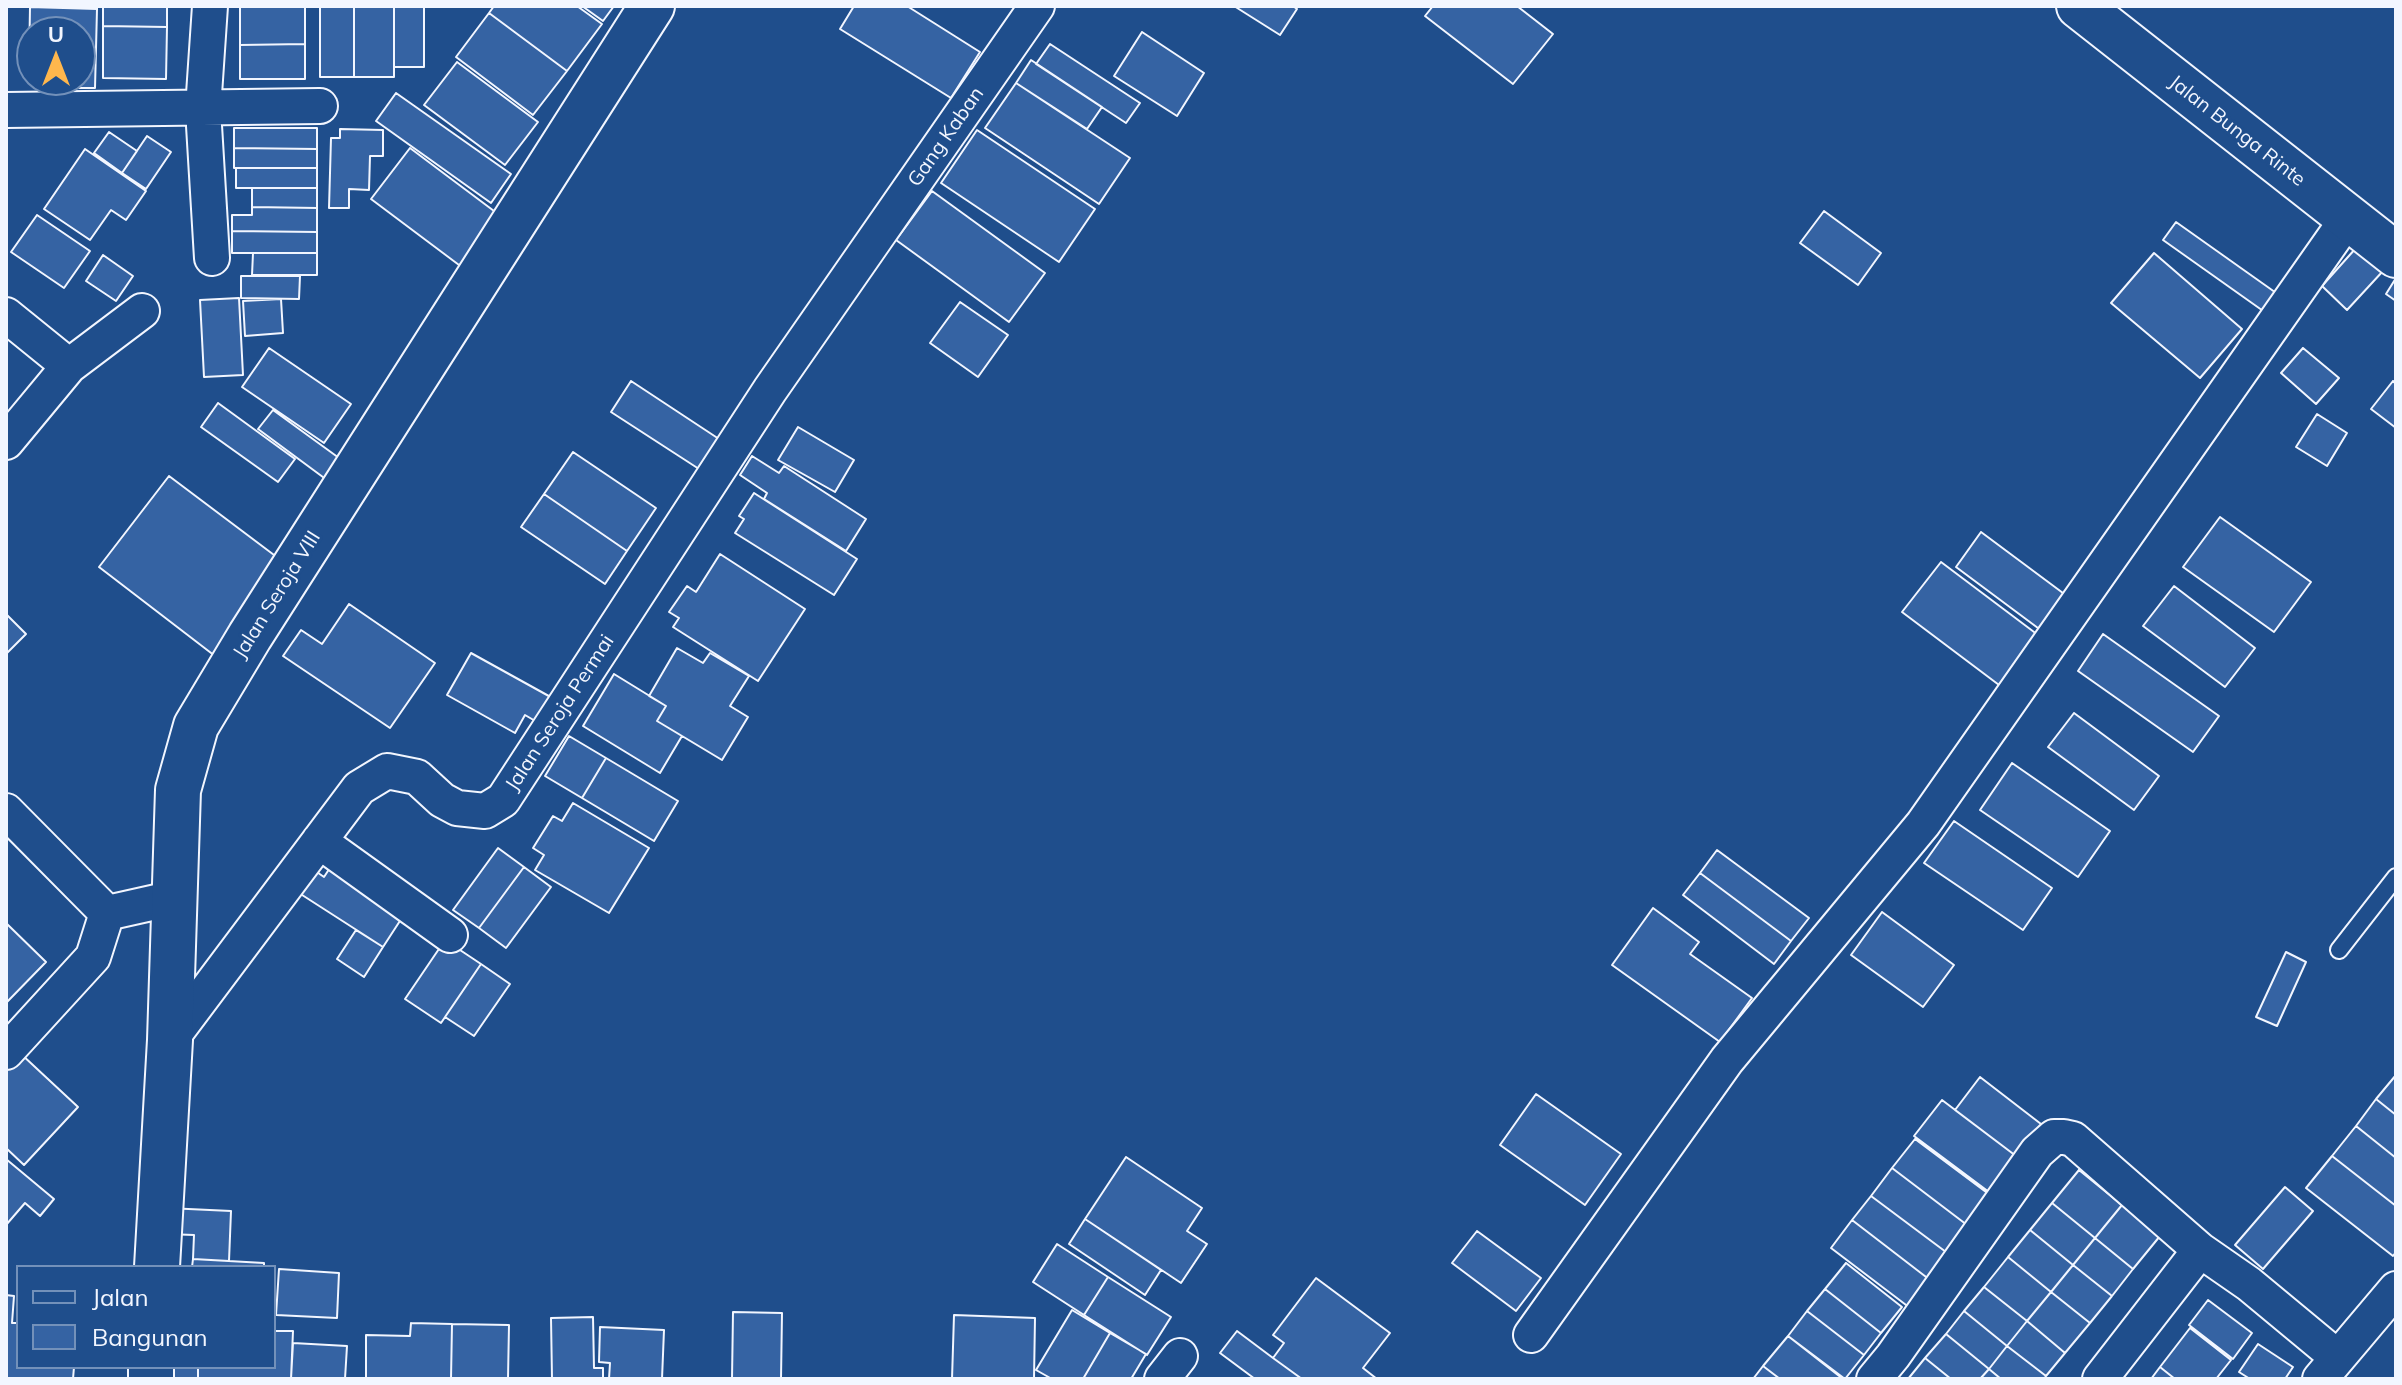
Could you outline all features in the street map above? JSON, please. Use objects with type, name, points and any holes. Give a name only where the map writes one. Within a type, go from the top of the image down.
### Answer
[{"type":"street","points":[[210,6],[203,109],[212,258]]},
{"type":"street","name":"Jalan Seroja VIII","points":[[157,1265],[170,1040],[178,790],[196,726],[258,622],[652,6]]},
{"type":"street","name":"Gang Kaban","points":[[855,268],[1037,6]]},
{"type":"street","name":"Jalan Bunga Rinte","points":[[2079,6],[2396,255]]},
{"type":"street","points":[[6,110],[320,106]]},
{"type":"street","points":[[1531,1335],[1727,1060],[1923,824],[2348,218]]},
{"type":"street","name":"Jalan Seroja Permai","points":[[170,1040],[359,788],[387,771],[417,777],[442,800],[457,808],[485,811],[503,800],[770,390],[855,268]]},
{"type":"street","points":[[6,442],[69,366],[142,311]]},
{"type":"street","points":[[6,315],[69,366]]},
{"type":"street","points":[[6,811],[107,913]]},
{"type":"street","points":[[319,841],[450,935]]},
{"type":"street","points":[[107,913],[174,898]]},
{"type":"street","points":[[6,1052],[93,957],[107,913]]},
{"type":"street","points":[[1874,1379],[2023,1170],[2054,1137],[2073,1139],[2200,1250],[2249,1284],[2328,1368],[2396,1289]]},
{"type":"street","points":[[2100,1379],[2200,1250]]},
{"type":"lane","points":[[2339,950],[2396,877]]},
{"type":"building","points":[[97,6],[97,9],[30,7]]},
{"type":"building","points":[[103,6],[167,6],[167,27],[103,26]]},
{"type":"building","points":[[240,6],[305,6],[305,44],[240,45]]},
{"type":"building","points":[[320,6],[354,6],[354,77],[320,77]]},
{"type":"building","points":[[354,6],[394,6],[394,77],[354,77]]},
{"type":"building","points":[[394,6],[424,6],[424,67],[394,67]]},
{"type":"building","points":[[494,6],[577,6],[602,24],[567,71],[489,13]]},
{"type":"building","points":[[582,6],[614,6],[603,21]]},
{"type":"building","points":[[854,6],[907,6],[980,52],[951,98],[840,29]]},
{"type":"building","points":[[1234,6],[1293,6],[1297,9],[1280,35]]},
{"type":"building","points":[[1433,6],[1517,6],[1553,34],[1513,84],[1425,16]]},
{"type":"building","points":[[30,7],[97,9],[96,48],[96,16],[30,16]]},
{"type":"building","points":[[489,13],[567,71],[533,115],[456,57]]},
{"type":"building","points":[[103,26],[167,27],[166,79],[103,78]]},
{"type":"building","points":[[1142,32],[1204,73],[1177,116],[1114,76]]},
{"type":"building","points":[[305,44],[305,79],[240,79],[240,45]]},
{"type":"building","points":[[1050,44],[1140,103],[1126,123],[1036,64]]},
{"type":"building","points":[[1031,60],[1102,107],[1087,129],[1016,83]]},
{"type":"building","points":[[457,62],[538,122],[505,165],[424,105]]},
{"type":"building","points":[[1016,83],[1130,158],[1099,204],[985,128]]},
{"type":"building","points":[[396,93],[511,174],[491,203],[376,121]]},
{"type":"building","points":[[234,128],[317,128],[317,149],[234,148]]},
{"type":"building","points":[[340,129],[383,130],[383,156],[370,156],[369,190],[349,189],[349,208],[329,208],[331,138],[340,138]]},
{"type":"building","points":[[977,130],[1095,209],[1059,262],[941,183]]},
{"type":"building","points":[[109,132],[137,151],[122,173],[94,153]]},
{"type":"building","points":[[147,136],[171,152],[146,189],[122,173]]},
{"type":"building","points":[[234,148],[317,149],[317,168],[234,168]]},
{"type":"building","points":[[410,148],[502,217],[463,268],[371,199]]},
{"type":"building","points":[[85,149],[146,191],[126,220],[111,210],[90,240],[44,209]]},
{"type":"building","points":[[236,168],[317,168],[317,188],[236,188]]},
{"type":"building","points":[[252,188],[317,188],[317,208],[252,207]]},
{"type":"building","points":[[932,191],[1045,273],[1009,322],[896,240]]},
{"type":"building","points":[[252,207],[317,208],[317,232],[232,231],[232,215],[252,215]]},
{"type":"building","points":[[1824,211],[1881,253],[1858,285],[1800,243]]},
{"type":"building","points":[[37,215],[90,251],[64,288],[11,252]]},
{"type":"building","points":[[2176,222],[2279,295],[2266,313],[2163,240]]},
{"type":"building","points":[[232,231],[317,232],[317,253],[232,253]]},
{"type":"building","points":[[2356,248],[2383,271],[2347,310],[2322,286]]},
{"type":"building","points":[[253,253],[317,253],[317,275],[252,275]]},
{"type":"building","points":[[2154,253],[2242,329],[2200,378],[2111,303]]},
{"type":"building","points":[[103,255],[133,276],[116,301],[86,281]]},
{"type":"building","points":[[241,276],[300,276],[299,299],[241,298]]},
{"type":"building","points":[[2396,278],[2396,301],[2386,294]]},
{"type":"building","points":[[239,298],[243,375],[204,377],[200,300]]},
{"type":"building","points":[[281,299],[283,333],[245,336],[243,301]]},
{"type":"building","points":[[960,302],[1008,335],[978,377],[930,343]]},
{"type":"building","points":[[269,348],[351,404],[324,443],[242,387]]},
{"type":"building","points":[[2303,348],[2339,378],[2316,404],[2281,373]]},
{"type":"building","points":[[631,381],[719,439],[699,469],[611,412]]},
{"type":"building","points":[[2393,381],[2396,384],[2396,428],[2371,409]]},
{"type":"building","points":[[218,403],[295,459],[278,482],[201,427]]},
{"type":"building","points":[[273,410],[350,466],[335,486],[258,429]]},
{"type":"building","points":[[2317,414],[2347,433],[2327,466],[2296,447]]},
{"type":"building","points":[[798,427],[854,460],[835,492],[778,460]]},
{"type":"building","points":[[573,452],[656,508],[627,551],[544,494]]},
{"type":"building","points":[[752,456],[779,473],[784,466],[866,519],[846,551],[764,499],[767,493],[740,475]]},
{"type":"building","points":[[169,476],[286,564],[215,656],[99,567]]},
{"type":"building","points":[[754,493],[857,559],[834,595],[735,533],[744,519],[739,516]]},
{"type":"building","points":[[544,494],[627,551],[605,584],[521,527]]},
{"type":"building","points":[[2220,517],[2311,582],[2274,632],[2183,567]]},
{"type":"building","points":[[1981,532],[2071,599],[2046,634],[1956,567]]},
{"type":"building","points":[[720,554],[805,609],[758,681],[673,627],[679,618],[669,612],[687,586],[696,592]]},
{"type":"building","points":[[1941,562],[2046,641],[2007,691],[1902,612]]},
{"type":"building","points":[[2174,586],[2255,648],[2225,687],[2143,626]]},
{"type":"building","points":[[349,604],[435,663],[390,728],[283,656],[301,630],[322,644]]},
{"type":"building","points":[[6,614],[26,634],[6,654]]},
{"type":"building","points":[[2103,634],[2219,716],[2193,752],[2078,671]]},
{"type":"building","points":[[677,648],[703,663],[710,653],[749,676],[730,706],[748,717],[722,760],[657,721],[666,706],[649,696]]},
{"type":"building","points":[[471,653],[556,700],[542,725],[525,715],[515,733],[447,695]]},
{"type":"building","points":[[614,674],[666,706],[657,721],[682,736],[660,773],[583,726]]},
{"type":"building","points":[[2074,713],[2159,776],[2134,810],[2048,747]]},
{"type":"building","points":[[569,736],[606,758],[582,798],[545,776]]},
{"type":"building","points":[[606,758],[678,801],[654,841],[582,798]]},
{"type":"building","points":[[2012,763],[2110,831],[2078,877],[1980,810]]},
{"type":"building","points":[[573,803],[649,848],[609,913],[535,870],[544,855],[533,848],[553,816],[562,821]]},
{"type":"building","points":[[1954,821],[2052,888],[2023,930],[1924,863]]},
{"type":"building","points":[[498,848],[524,867],[479,928],[453,910]]},
{"type":"building","points":[[1717,850],[1809,918],[1791,941],[1700,873]]},
{"type":"building","points":[[335,860],[409,907],[383,947],[299,893],[314,870],[324,877]]},
{"type":"building","points":[[524,867],[551,887],[506,948],[479,928]]},
{"type":"building","points":[[1700,873],[1791,941],[1774,964],[1683,895]]},
{"type":"building","points":[[1653,908],[1699,942],[1690,954],[1752,998],[1720,1042],[1612,965]]},
{"type":"building","points":[[1882,912],[1954,965],[1923,1007],[1851,955]]},
{"type":"building","points":[[6,923],[46,962],[6,1003]]},
{"type":"building","points":[[356,930],[383,947],[364,977],[337,959]]},
{"type":"building","points":[[445,940],[481,964],[441,1023],[405,999]]},
{"type":"building","points":[[2286,952],[2306,962],[2277,1026],[2256,1017]]},
{"type":"building","points":[[481,964],[510,984],[474,1036],[445,1017]]},
{"type":"building","points":[[20,1053],[78,1107],[24,1165],[6,1148],[6,1068]]},
{"type":"building","points":[[2396,1075],[2396,1115],[2376,1099]]},
{"type":"building","points":[[1980,1077],[2041,1124],[2016,1156],[1955,1110]]},
{"type":"building","points":[[1536,1094],[1621,1154],[1585,1205],[1500,1145]]},
{"type":"building","points":[[2376,1099],[2396,1115],[2396,1158],[2356,1126]]},
{"type":"building","points":[[1942,1100],[2016,1156],[1989,1192],[1914,1136]]},
{"type":"building","points":[[2356,1126],[2396,1158],[2396,1206],[2332,1156]]},
{"type":"building","points":[[1915,1139],[1994,1198],[1971,1228],[1892,1168]]},
{"type":"building","points":[[2332,1156],[2396,1206],[2396,1252],[2393,1256],[2306,1188]]},
{"type":"building","points":[[1126,1157],[1202,1208],[1187,1231],[1207,1244],[1181,1283],[1085,1219]]},
{"type":"building","points":[[6,1159],[54,1199],[40,1216],[25,1203],[6,1225]]},
{"type":"building","points":[[1892,1168],[1971,1228],[1950,1255],[1871,1196]]},
{"type":"building","points":[[2079,1170],[2122,1205],[2095,1238],[2052,1203]]},
{"type":"building","points":[[2285,1187],[2313,1211],[2263,1269],[2235,1245]]},
{"type":"building","points":[[1871,1196],[1950,1255],[1930,1280],[1852,1220]]},
{"type":"building","points":[[2052,1203],[2095,1238],[2073,1265],[2030,1230]]},
{"type":"building","points":[[2122,1205],[2160,1236],[2133,1269],[2095,1238]]},
{"type":"building","points":[[167,1208],[231,1211],[229,1261],[193,1259],[194,1235],[166,1234]]},
{"type":"building","points":[[1085,1219],[1161,1270],[1145,1295],[1069,1244]]},
{"type":"building","points":[[1852,1220],[1930,1280],[1910,1308],[1831,1248]]},
{"type":"building","points":[[2030,1230],[2073,1265],[2051,1292],[2008,1257]]},
{"type":"building","points":[[1477,1231],[1541,1278],[1516,1311],[1452,1263]]},
{"type":"building","points":[[2095,1238],[2133,1269],[2112,1296],[2073,1265]]},
{"type":"building","points":[[1057,1244],[1108,1277],[1084,1315],[1033,1282]]},
{"type":"building","points":[[2008,1257],[2051,1292],[2027,1321],[1984,1287]]},
{"type":"building","points":[[193,1259],[264,1263],[264,1265],[192,1265]]},
{"type":"building","points":[[1846,1263],[1902,1307],[1881,1333],[1825,1289]]},
{"type":"building","points":[[2073,1265],[2112,1296],[2090,1323],[2051,1292]]},
{"type":"building","points":[[279,1269],[339,1273],[337,1318],[276,1315]]},
{"type":"building","points":[[1108,1277],[1171,1317],[1147,1355],[1084,1315]]},
{"type":"building","points":[[1316,1278],[1390,1333],[1363,1368],[1377,1379],[1302,1379],[1273,1358],[1284,1343],[1273,1335]]},
{"type":"building","points":[[1984,1287],[2027,1321],[2007,1346],[1964,1311]]},
{"type":"building","points":[[1825,1289],[1881,1333],[1864,1355],[1807,1311]]},
{"type":"building","points":[[2051,1292],[2090,1323],[2065,1353],[2027,1321]]},
{"type":"building","points":[[6,1295],[14,1296],[12,1323],[16,1323],[16,1369],[74,1369],[73,1379],[6,1379]]},
{"type":"building","points":[[2208,1300],[2252,1333],[2233,1359],[2189,1325]]},
{"type":"building","points":[[1072,1310],[1110,1333],[1083,1379],[1052,1379],[1036,1370]]},
{"type":"building","points":[[1807,1311],[1864,1355],[1845,1379],[1788,1336]]},
{"type":"building","points":[[1964,1311],[2007,1346],[1989,1369],[1946,1334]]},
{"type":"building","points":[[733,1312],[782,1313],[781,1379],[732,1379]]},
{"type":"building","points":[[954,1315],[1035,1318],[1034,1379],[952,1379]]},
{"type":"building","points":[[593,1317],[594,1368],[603,1368],[603,1379],[552,1379],[551,1318]]},
{"type":"building","points":[[2027,1321],[2065,1353],[2046,1376],[2007,1346]]},
{"type":"building","points":[[411,1323],[452,1324],[451,1379],[366,1379],[366,1335],[410,1336]]},
{"type":"building","points":[[452,1324],[509,1325],[508,1379],[451,1379]]},
{"type":"building","points":[[600,1327],[664,1330],[662,1379],[609,1379],[610,1363],[599,1362]]},
{"type":"building","points":[[2190,1328],[2231,1360],[2216,1379],[2175,1379],[2160,1367]]},
{"type":"building","points":[[276,1331],[293,1331],[291,1379],[198,1379],[198,1369],[276,1369]]},
{"type":"building","points":[[1237,1331],[1302,1379],[1255,1379],[1220,1353]]},
{"type":"building","points":[[1110,1333],[1146,1354],[1131,1379],[1083,1379]]},
{"type":"building","points":[[1946,1334],[1989,1369],[1980,1379],[1951,1379],[1925,1358]]},
{"type":"building","points":[[1788,1336],[1843,1379],[1780,1379],[1763,1366]]},
{"type":"building","points":[[293,1343],[347,1346],[345,1379],[291,1379]]},
{"type":"building","points":[[2258,1344],[2293,1367],[2285,1379],[2250,1379],[2239,1372]]},
{"type":"building","points":[[2007,1346],[2046,1376],[2044,1379],[2001,1379],[1989,1369]]},
{"type":"building","points":[[1925,1358],[1951,1379],[1908,1379]]},
{"type":"building","points":[[1763,1366],[1780,1379],[1753,1379]]},
{"type":"building","points":[[2160,1367],[2175,1379],[2151,1379]]},
{"type":"building","points":[[170,1369],[198,1369],[198,1379],[170,1379]]},
{"type":"building","points":[[1989,1369],[2001,1379],[1980,1379]]}]
